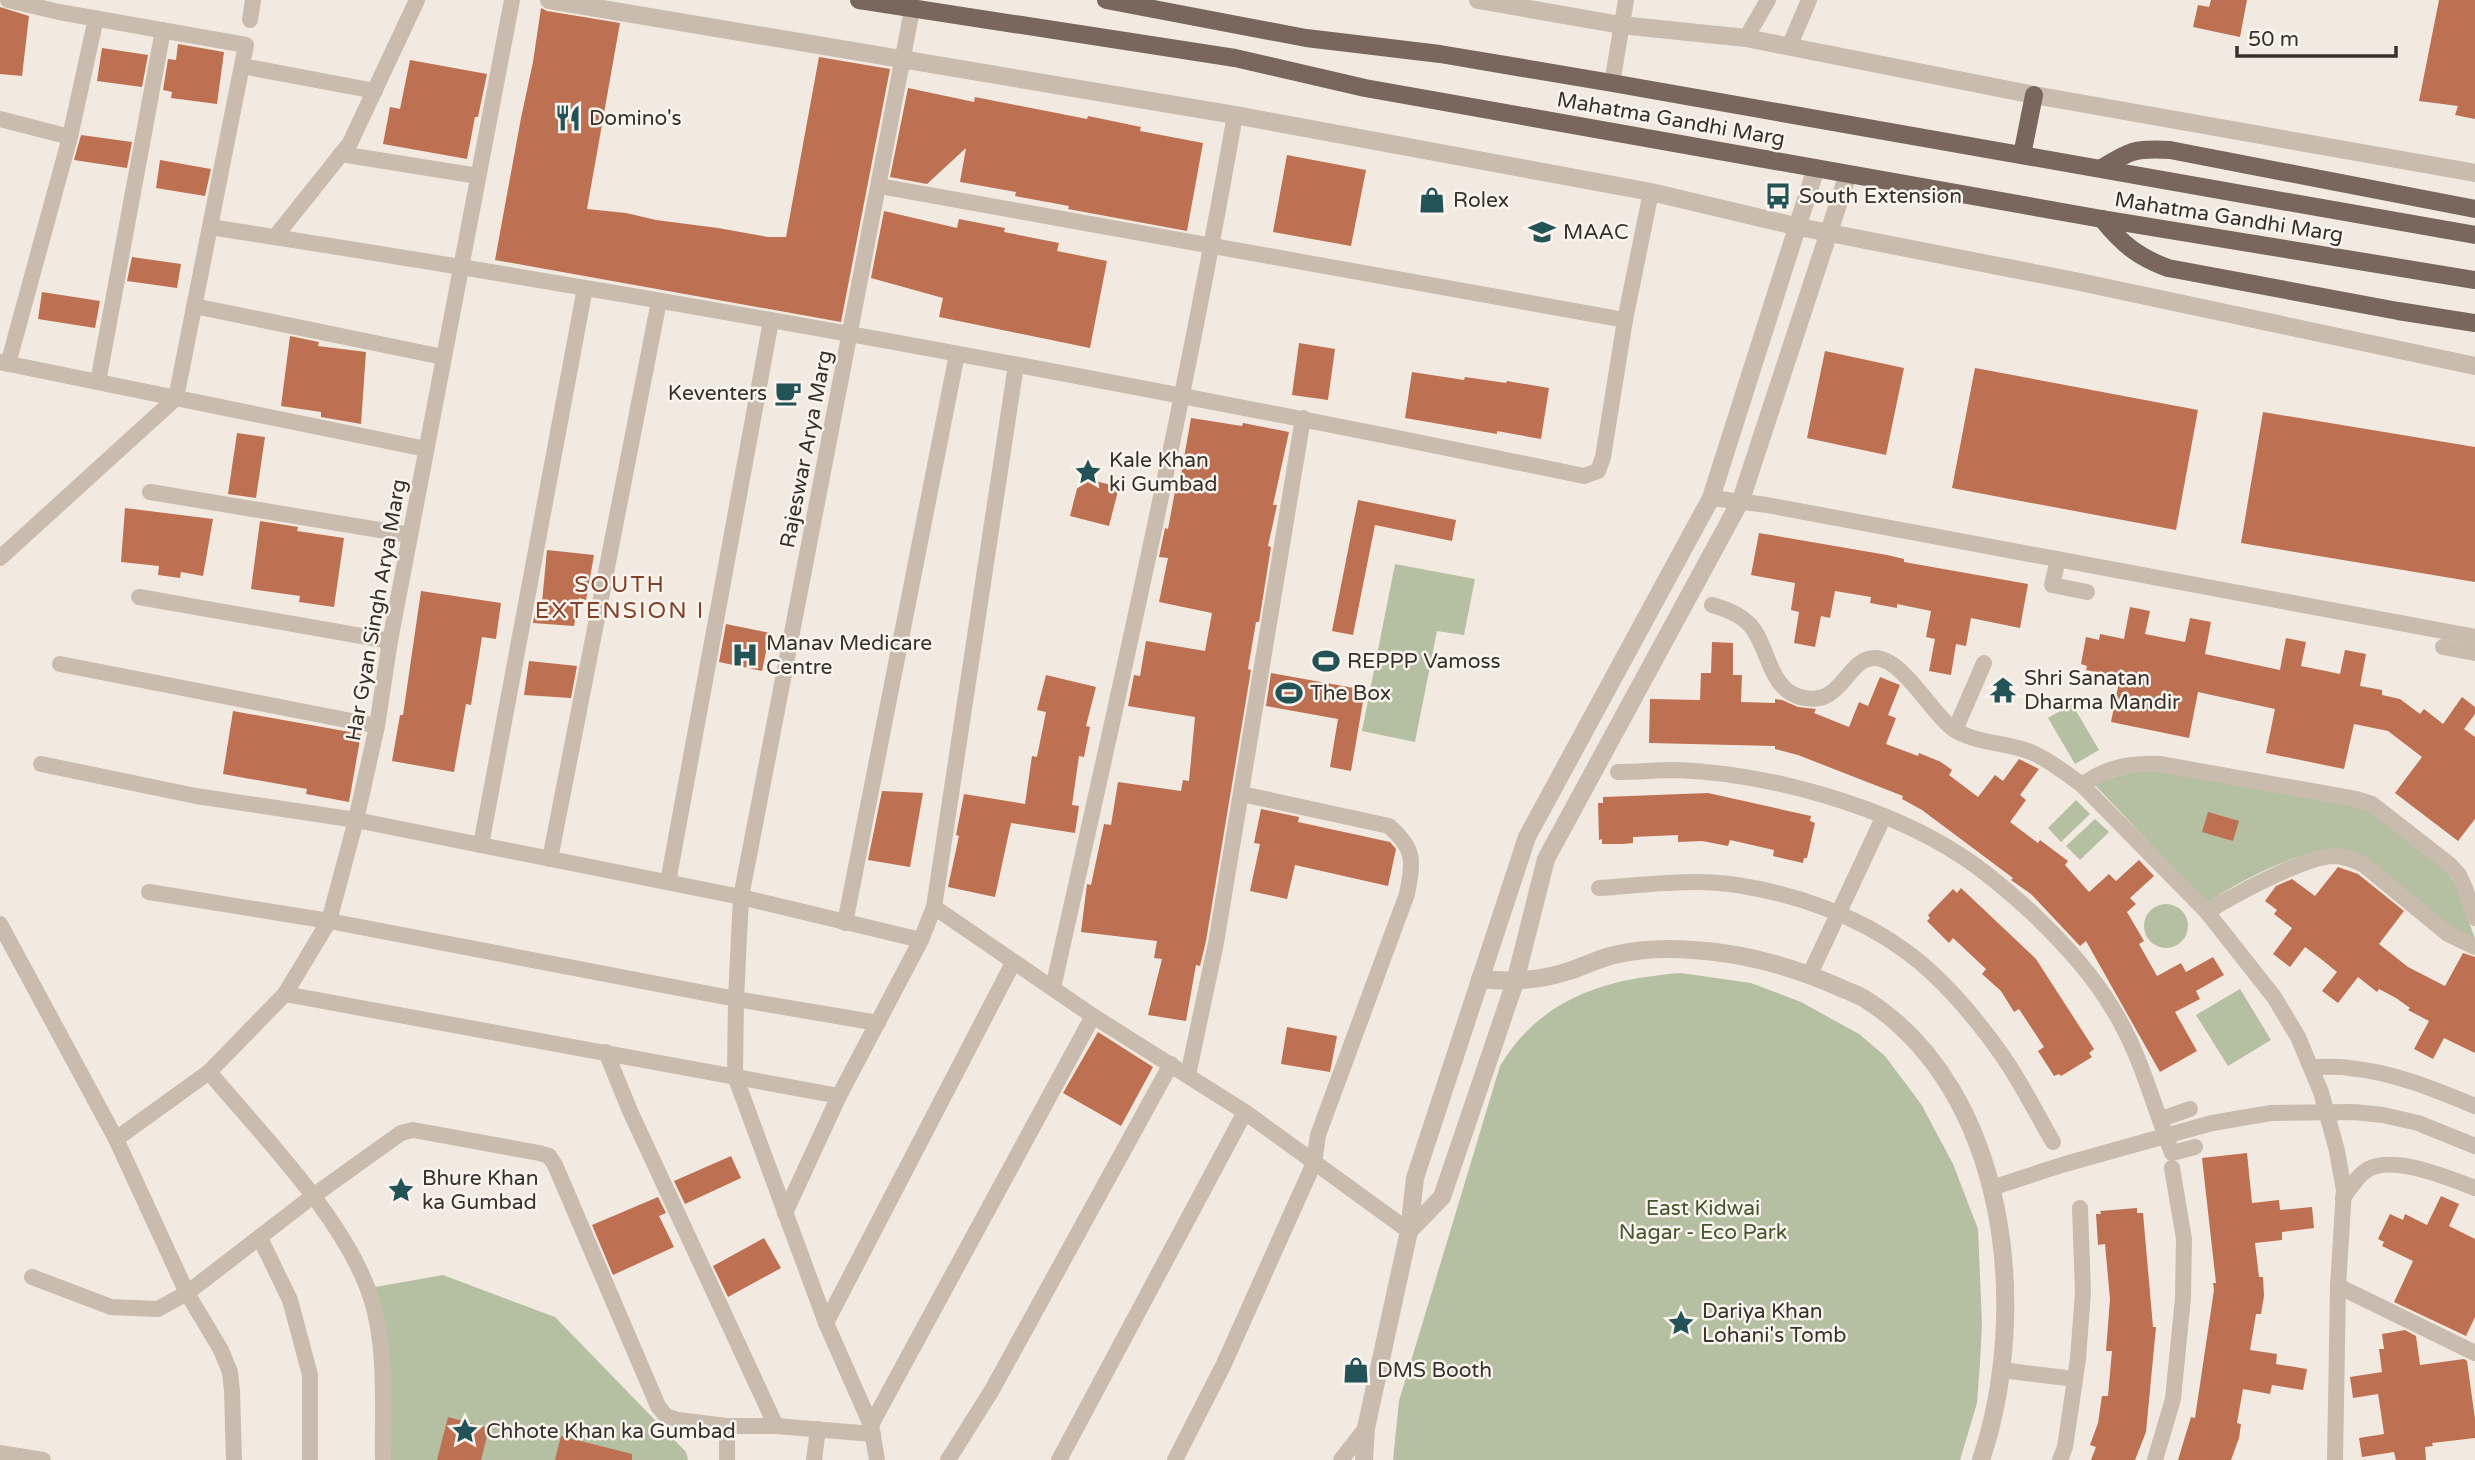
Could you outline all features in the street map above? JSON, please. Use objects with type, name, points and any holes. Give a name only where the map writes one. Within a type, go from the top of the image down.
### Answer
[{"type":"main road","name":"Mahatma Gandhi Marg","points":[[859,0],[1235,58],[1365,88],[2102,219],[2475,280]]},
{"type":"main road","name":"Mahatma Gandhi Marg","points":[[1106,0],[1306,38],[1440,54],[1612,83],[2475,235]]},
{"type":"main road","points":[[2022,155],[2034,95]]},
{"type":"main road","points":[[2102,168],[2140,148],[2170,150],[2475,209]]},
{"type":"main road","points":[[2102,219],[2119,239],[2145,260],[2168,268],[2475,323]]},
{"type":"street","points":[[0,558],[176,398],[246,44],[8,0]]},
{"type":"street","points":[[250,20],[254,0]]},
{"type":"street","points":[[275,237],[350,143],[417,0]]},
{"type":"street","name":"Har Gyan Singh Arya Marg","points":[[116,1139],[209,1072],[285,993],[329,922],[377,726],[390,641],[512,0]]},
{"type":"street","points":[[549,0],[1235,115],[1651,192],[1799,228],[2075,281],[2475,366]]},
{"type":"street","points":[[1478,0],[1621,25],[1746,38],[2034,95],[2475,173]]},
{"type":"street","points":[[1612,83],[1626,0]]},
{"type":"street","points":[[1746,38],[1768,0]]},
{"type":"street","points":[[1789,47],[1809,0]]},
{"type":"street","name":"Rajeswar Arya Marg","points":[[734,1076],[741,897],[912,10]]},
{"type":"street","points":[[96,18],[70,137],[4,363],[426,449]]},
{"type":"street","points":[[98,382],[163,30]]},
{"type":"street","points":[[242,66],[375,91]]},
{"type":"street","points":[[1053,988],[1182,396],[1235,115]]},
{"type":"street","points":[[0,119],[70,137]]},
{"type":"street","points":[[341,154],[478,176]]},
{"type":"street","points":[[1364,1460],[1366,1427],[1409,1231],[1415,1178],[1527,837],[1711,498],[1816,168]]},
{"type":"street","points":[[1409,1231],[1442,1197],[1515,982],[1546,859],[1741,500],[1849,174]]},
{"type":"street","points":[[879,186],[1625,320]]},
{"type":"street","points":[[210,227],[461,265],[1016,365],[1303,418],[1584,476],[1598,471],[1604,457],[1625,320],[1651,192]]},
{"type":"street","points":[[481,845],[585,288]]},
{"type":"street","points":[[550,859],[659,301]]},
{"type":"street","points":[[194,306],[443,357]]},
{"type":"street","points":[[668,882],[771,321]]},
{"type":"street","points":[[845,923],[957,355]]},
{"type":"street","points":[[785,1213],[839,1096],[921,940],[934,907],[1016,365]]},
{"type":"street","points":[[1188,1075],[1216,943],[1303,418]]},
{"type":"street","points":[[150,492],[410,535]]},
{"type":"street","points":[[1711,498],[1741,500],[2475,637]]},
{"type":"street","points":[[2058,559],[2052,585],[2087,592]]},
{"type":"street","points":[[139,597],[390,641]]},
{"type":"street","points":[[1712,605],[1726,609],[1750,625],[1775,678],[1799,697],[1814,699],[1829,695],[1841,686],[1860,662],[1873,658],[1884,660],[1896,666],[1938,716],[1955,730],[2033,753],[2082,785],[2207,912],[2274,997],[2298,1037],[2311,1067],[2337,1151],[2343,1198],[2338,1286],[2335,1460]]},
{"type":"street","points":[[2443,647],[2475,653]]},
{"type":"street","points":[[1955,730],[1984,663]]},
{"type":"street","points":[[60,664],[377,726]]},
{"type":"street","points":[[2082,785],[2094,776],[2110,770],[2136,763],[2160,764],[2372,804],[2449,864],[2459,875],[2475,918]]},
{"type":"street","points":[[41,764],[196,796],[356,820],[668,882],[921,940]]},
{"type":"street","points":[[1618,772],[1677,770],[1748,778],[1818,795],[1884,816],[1963,857],[2009,892],[2085,968],[2114,1010],[2138,1057],[2172,1153],[2195,1147]]},
{"type":"street","points":[[1175,1460],[1223,1366],[1314,1163],[1318,1135],[1407,894],[1412,864],[1406,841],[1389,826],[1242,794]]},
{"type":"street","points":[[1810,974],[1884,816]]},
{"type":"street","points":[[2207,912],[2234,895],[2317,858],[2349,857],[2364,865],[2448,934],[2475,947]]},
{"type":"street","points":[[1599,888],[1693,883],[1735,885],[1782,895],[1840,913],[1904,950],[1947,987],[2001,1054],[2053,1142]]},
{"type":"street","points":[[149,892],[329,922],[878,1023]]},
{"type":"street","points":[[934,907],[1093,1016],[1245,1112],[1409,1231]]},
{"type":"street","points":[[0,924],[116,1139],[187,1293],[221,1350],[230,1372],[234,1460]]},
{"type":"street","points":[[1480,979],[1515,982],[1567,971],[1616,955],[1666,949],[1719,952],[1770,961],[1810,974],[1864,998],[1905,1030],[1938,1068],[1966,1116],[1992,1188],[2003,1256],[2005,1289],[2001,1370],[1991,1432],[1981,1460]]},
{"type":"street","points":[[826,1323],[1013,963]]},
{"type":"street","points":[[285,993],[839,1096]]},
{"type":"street","points":[[872,1430],[1093,1016]]},
{"type":"street","points":[[606,1052],[776,1426]]},
{"type":"street","points":[[948,1460],[992,1390],[1171,1064]]},
{"type":"street","points":[[2311,1067],[2349,1068],[2386,1075],[2426,1086],[2475,1106]]},
{"type":"street","points":[[209,1072],[313,1196],[357,1261],[372,1302],[380,1342],[383,1460]]},
{"type":"street","points":[[734,1076],[826,1323],[872,1430],[877,1460]]},
{"type":"street","points":[[2161,1119],[2190,1109]]},
{"type":"street","points":[[1059,1460],[1245,1112]]},
{"type":"street","points":[[1992,1188],[2065,1164],[2212,1123],[2271,1113],[2383,1115],[2418,1123],[2475,1146]]},
{"type":"street","points":[[32,1277],[111,1307],[158,1309],[187,1293],[387,1141],[412,1130],[549,1156],[658,1406],[666,1416],[727,1426],[872,1430]]},
{"type":"street","points":[[2343,1198],[2365,1170],[2392,1164],[2414,1167],[2475,1188]]},
{"type":"street","points":[[2155,1460],[2173,1399],[2183,1298],[2184,1239],[2172,1168]]},
{"type":"street","points":[[2060,1460],[2065,1447],[2075,1379],[2083,1292],[2080,1208]]},
{"type":"street","points":[[260,1238],[290,1300],[310,1375],[310,1460]]},
{"type":"street","points":[[2338,1286],[2475,1353]]},
{"type":"street","points":[[2001,1370],[2075,1379]]},
{"type":"street","points":[[727,1426],[727,1460]]},
{"type":"street","points":[[1341,1460],[1366,1427]]},
{"type":"street","points":[[814,1460],[818,1429]]},
{"type":"street","points":[[0,1453],[43,1460]]},
{"type":"green space","points":[[1395,564],[1475,579],[1464,635],[1437,631],[1415,742],[1362,731]]},
{"type":"green space","points":[[2072,704],[2099,750],[2075,764],[2048,718]]},
{"type":"green space","points":[[2136,771],[2162,772],[2355,806],[2372,812],[2444,869],[2457,886],[2475,939],[2456,931],[2330,849],[2299,856],[2266,870],[2207,903],[2093,783]]},
{"type":"green space","points":[[2076,800],[2090,814],[2061,842],[2048,828]]},
{"type":"green space","points":[[2095,819],[2109,832],[2080,860],[2066,846]]},
{"type":"green space","points":[[2166,904],[2181,911],[2188,926],[2181,941],[2166,948],[2151,941],[2144,926],[2151,911]]},
{"type":"green space","name":"East Kidwai Nagar - Eco Park","points":[[1681,973],[1751,983],[1801,1002],[1859,1034],[1885,1056],[1921,1104],[1953,1164],[1978,1229],[1982,1323],[1977,1403],[1960,1460],[1393,1460],[1399,1401],[1500,1066],[1535,1023],[1578,996],[1627,980]]},
{"type":"green space","points":[[2240,989],[2271,1040],[2228,1066],[2196,1015]]},
{"type":"green space","points":[[443,1275],[555,1317],[686,1452],[688,1460],[391,1460],[384,1341],[364,1289]]},
{"type":"building","points":[[2211,0],[2247,0],[2240,37],[2193,27],[2198,5],[2209,7]]},
{"type":"building","points":[[2439,0],[2475,0],[2475,119],[2455,115],[2458,106],[2419,101]]},
{"type":"building","points":[[0,7],[29,16],[22,76],[0,74]]},
{"type":"building","points":[[541,8],[620,23],[587,209],[768,237],[786,237],[819,57],[890,69],[841,322],[495,260]]},
{"type":"building","points":[[178,44],[224,52],[217,104],[171,98],[172,92],[163,90],[168,59],[176,60]]},
{"type":"building","points":[[102,48],[148,55],[142,87],[97,81]]},
{"type":"building","points":[[410,60],[487,74],[467,159],[383,144],[390,107],[400,109]]},
{"type":"building","points":[[908,88],[974,102],[975,97],[1087,119],[1088,116],[1141,127],[1140,131],[1203,143],[1187,231],[1068,209],[1069,206],[1015,196],[1016,192],[960,182],[966,148],[927,184],[890,177]]},
{"type":"building","points":[[81,135],[132,142],[127,168],[74,160]]},
{"type":"building","points":[[1287,155],[1366,170],[1351,246],[1273,232]]},
{"type":"building","points":[[160,160],[211,169],[205,196],[156,188]]},
{"type":"building","points":[[884,211],[957,228],[959,219],[1005,228],[1004,232],[1059,243],[1057,251],[1107,261],[1090,348],[939,317],[943,298],[871,278]]},
{"type":"building","points":[[132,257],[181,264],[177,288],[127,281]]},
{"type":"building","points":[[42,292],[100,301],[95,328],[38,319]]},
{"type":"building","points":[[290,336],[319,342],[318,346],[366,352],[361,424],[321,417],[321,412],[281,406]]},
{"type":"building","points":[[1299,343],[1335,349],[1328,400],[1292,395]]},
{"type":"building","points":[[1825,351],[1904,368],[1886,455],[1807,438]]},
{"type":"building","points":[[1975,368],[2198,410],[2176,530],[1952,488]]},
{"type":"building","points":[[1412,372],[1549,388],[1541,439],[1405,418]]},
{"type":"building","points":[[2263,412],[2475,447],[2475,582],[2241,543]]},
{"type":"building","points":[[1191,418],[1242,426],[1243,423],[1289,432],[1273,505],[1277,505],[1268,546],[1271,547],[1259,622],[1256,622],[1248,669],[1251,670],[1206,941],[1200,966],[1196,965],[1186,1021],[1148,1015],[1162,959],[1154,958],[1157,941],[1081,932],[1087,884],[1091,885],[1104,824],[1111,825],[1118,782],[1181,791],[1183,780],[1189,781],[1195,717],[1128,706],[1134,675],[1140,676],[1146,641],[1205,651],[1212,613],[1159,602],[1168,558],[1159,557],[1165,528],[1168,529],[1175,491],[1178,492]]},
{"type":"building","points":[[237,433],[265,437],[256,498],[228,494]]},
{"type":"building","points":[[1080,477],[1119,487],[1109,526],[1070,516]]},
{"type":"building","points":[[1358,500],[1456,520],[1452,541],[1375,525],[1353,635],[1332,631]]},
{"type":"building","points":[[125,508],[213,519],[203,576],[181,572],[180,578],[158,575],[159,566],[121,562]]},
{"type":"building","points":[[260,521],[298,527],[297,531],[344,538],[334,607],[299,602],[300,596],[251,589]]},
{"type":"building","points":[[1759,533],[1887,555],[1904,559],[1904,562],[2028,584],[2020,628],[1971,618],[1966,646],[1956,644],[1951,675],[1929,671],[1935,639],[1926,637],[1931,611],[1897,604],[1897,608],[1870,603],[1871,597],[1835,591],[1830,618],[1821,616],[1815,647],[1794,643],[1799,612],[1791,610],[1795,583],[1751,575]]},
{"type":"building","points":[[547,550],[594,555],[586,600],[579,598],[574,626],[533,623],[537,601],[542,602]]},
{"type":"building","points":[[421,591],[501,603],[496,639],[482,637],[471,705],[466,704],[454,772],[392,761],[400,715],[403,715]]},
{"type":"building","points":[[2130,607],[2150,611],[2145,634],[2185,642],[2190,618],[2211,622],[2205,654],[2280,670],[2286,638],[2306,642],[2301,666],[2340,674],[2345,650],[2366,654],[2360,686],[2382,690],[2382,695],[2400,699],[2420,714],[2424,709],[2443,724],[2462,697],[2475,707],[2475,714],[2464,729],[2475,737],[2475,819],[2458,841],[2395,793],[2422,757],[2388,731],[2354,724],[2344,769],[2266,753],[2275,709],[2198,692],[2189,738],[2111,722],[2120,677],[2086,670],[2087,666],[2081,664],[2086,637],[2099,640],[2100,634],[2124,639]]},
{"type":"building","points":[[726,624],[770,633],[762,671],[719,662]]},
{"type":"building","points":[[1712,642],[1733,643],[1733,675],[1742,675],[1741,702],[1775,703],[1775,699],[1782,700],[1798,707],[1816,709],[1814,713],[1849,727],[1859,702],[1868,706],[1880,677],[1900,685],[1888,715],[1896,718],[1886,744],[1941,762],[1952,770],[1949,775],[1978,797],[1995,775],[2003,781],[2019,759],[2039,769],[2020,795],[2026,800],[2010,822],[2068,861],[2065,865],[2089,892],[2109,874],[2116,881],[2139,860],[2154,876],[2130,898],[2136,904],[2127,912],[2144,941],[2139,944],[2157,976],[2181,963],[2186,972],[2213,957],[2224,975],[2196,991],[2200,999],[2175,1012],[2197,1051],[2160,1072],[2086,941],[2080,946],[2031,894],[2011,880],[2013,878],[1922,810],[1902,799],[1903,796],[1798,755],[1775,749],[1775,746],[1649,743],[1650,699],[1700,700],[1701,673],[1711,673]]},
{"type":"building","points":[[529,661],[577,666],[571,698],[524,695]]},
{"type":"building","points":[[1271,673],[1365,690],[1351,771],[1330,767],[1338,719],[1266,706]]},
{"type":"building","points":[[1046,675],[1096,687],[1086,726],[1090,727],[1084,757],[1079,756],[1072,805],[1079,806],[1075,833],[1011,823],[995,897],[948,887],[959,836],[956,835],[964,794],[1025,804],[1032,756],[1037,757],[1046,712],[1037,710]]},
{"type":"building","points":[[233,711],[361,734],[349,802],[306,794],[307,789],[223,774]]},
{"type":"building","points":[[882,791],[923,793],[910,867],[868,860]]},
{"type":"building","points":[[1708,793],[1811,816],[1810,821],[1815,823],[1807,858],[1804,858],[1803,863],[1773,856],[1774,850],[1730,840],[1728,846],[1702,841],[1678,842],[1678,835],[1633,837],[1633,843],[1623,844],[1602,844],[1602,839],[1599,840],[1598,803],[1603,803],[1603,797]]},
{"type":"building","points":[[1261,809],[1299,817],[1298,822],[1390,842],[1396,849],[1388,886],[1295,865],[1287,899],[1250,891],[1260,844],[1254,843]]},
{"type":"building","points":[[2208,812],[2239,821],[2233,841],[2202,832]]},
{"type":"building","points":[[2338,867],[2358,874],[2404,911],[2379,944],[2408,967],[2445,986],[2463,953],[2475,957],[2475,1053],[2444,1038],[2433,1059],[2414,1049],[2429,1021],[2408,1010],[2410,1008],[2396,998],[2379,989],[2377,992],[2358,977],[2338,1003],[2322,991],[2337,972],[2321,959],[2305,947],[2290,967],[2273,954],[2292,928],[2274,914],[2277,910],[2265,901],[2276,886],[2292,879],[2315,896]]},
{"type":"building","points":[[1961,888],[2036,959],[2094,1049],[2089,1053],[2092,1057],[2061,1076],[2054,1076],[2038,1051],[2044,1047],[2019,1009],[2014,1012],[2001,991],[1982,974],[1986,969],[1953,938],[1949,943],[1927,921],[1930,918],[1928,915],[1953,889],[1957,893]]},
{"type":"building","points":[[1287,1027],[1337,1036],[1330,1072],[1281,1064]]},
{"type":"building","points":[[1098,1032],[1153,1067],[1121,1126],[1063,1093]]},
{"type":"building","points":[[2247,1153],[2252,1203],[2279,1200],[2280,1210],[2312,1207],[2314,1228],[2282,1232],[2282,1240],[2255,1243],[2259,1277],[2263,1277],[2264,1296],[2261,1314],[2256,1314],[2250,1350],[2277,1354],[2276,1364],[2307,1369],[2303,1390],[2272,1385],[2270,1394],[2243,1389],[2237,1423],[2241,1424],[2239,1438],[2231,1460],[2178,1460],[2191,1417],[2195,1418],[2213,1283],[2216,1283],[2202,1158]]},
{"type":"building","points":[[731,1156],[741,1178],[685,1204],[674,1181]]},
{"type":"building","points":[[2441,1196],[2459,1204],[2449,1226],[2475,1239],[2475,1317],[2466,1336],[2394,1302],[2413,1261],[2382,1246],[2384,1242],[2378,1239],[2390,1214],[2403,1220],[2405,1214],[2427,1225]]},
{"type":"building","points":[[658,1197],[666,1213],[659,1216],[674,1247],[613,1275],[592,1225]]},
{"type":"building","points":[[2137,1208],[2137,1213],[2143,1213],[2153,1327],[2156,1327],[2146,1432],[2135,1460],[2091,1460],[2096,1447],[2090,1445],[2098,1423],[2102,1396],[2108,1396],[2112,1351],[2106,1351],[2110,1299],[2105,1244],[2098,1245],[2096,1214],[2101,1214],[2100,1211]]},
{"type":"building","points":[[764,1238],[781,1268],[728,1297],[713,1266]]},
{"type":"building","points":[[2405,1330],[2416,1336],[2420,1365],[2464,1359],[2467,1361],[2475,1438],[2432,1443],[2433,1446],[2425,1447],[2426,1460],[2396,1460],[2394,1452],[2362,1457],[2359,1438],[2384,1434],[2381,1413],[2378,1394],[2353,1398],[2350,1377],[2382,1372],[2379,1349],[2384,1349],[2382,1334]]},
{"type":"building","points":[[448,1417],[489,1428],[481,1460],[437,1460]]},
{"type":"building","points":[[561,1436],[632,1454],[632,1460],[555,1460]]},
{"type":"place","name":"Domino's","points":[[568,118]]},
{"type":"place","name":"South Extension","points":[[1778,196]]},
{"type":"place","name":"Rolex","points":[[1432,200]]},
{"type":"place","name":"MAAC","points":[[1542,232]]},
{"type":"place","name":"Keventers","points":[[788,393]]},
{"type":"place","name":"Kale Khan ki Gumbad","points":[[1088,472]]},
{"type":"place","name":"Manav Medicare Centre","points":[[745,655]]},
{"type":"place","name":"REPPP Vamoss","points":[[1326,661]]},
{"type":"place","name":"Shri Sanatan Dharma Mandir","points":[[2003,690]]},
{"type":"place","name":"The Box","points":[[1289,693]]},
{"type":"place","name":"Bhure Khan ka Gumbad","points":[[401,1190]]},
{"type":"place","name":"Dariya Khan Lohani's Tomb","points":[[1681,1323]]},
{"type":"place","name":"DMS Booth","points":[[1356,1370]]},
{"type":"place","name":"Chhote Khan ka Gumbad","points":[[465,1431]]},
{"type":"district","name":"SOUTH EXTENSION I","points":[[620,597]]}]
